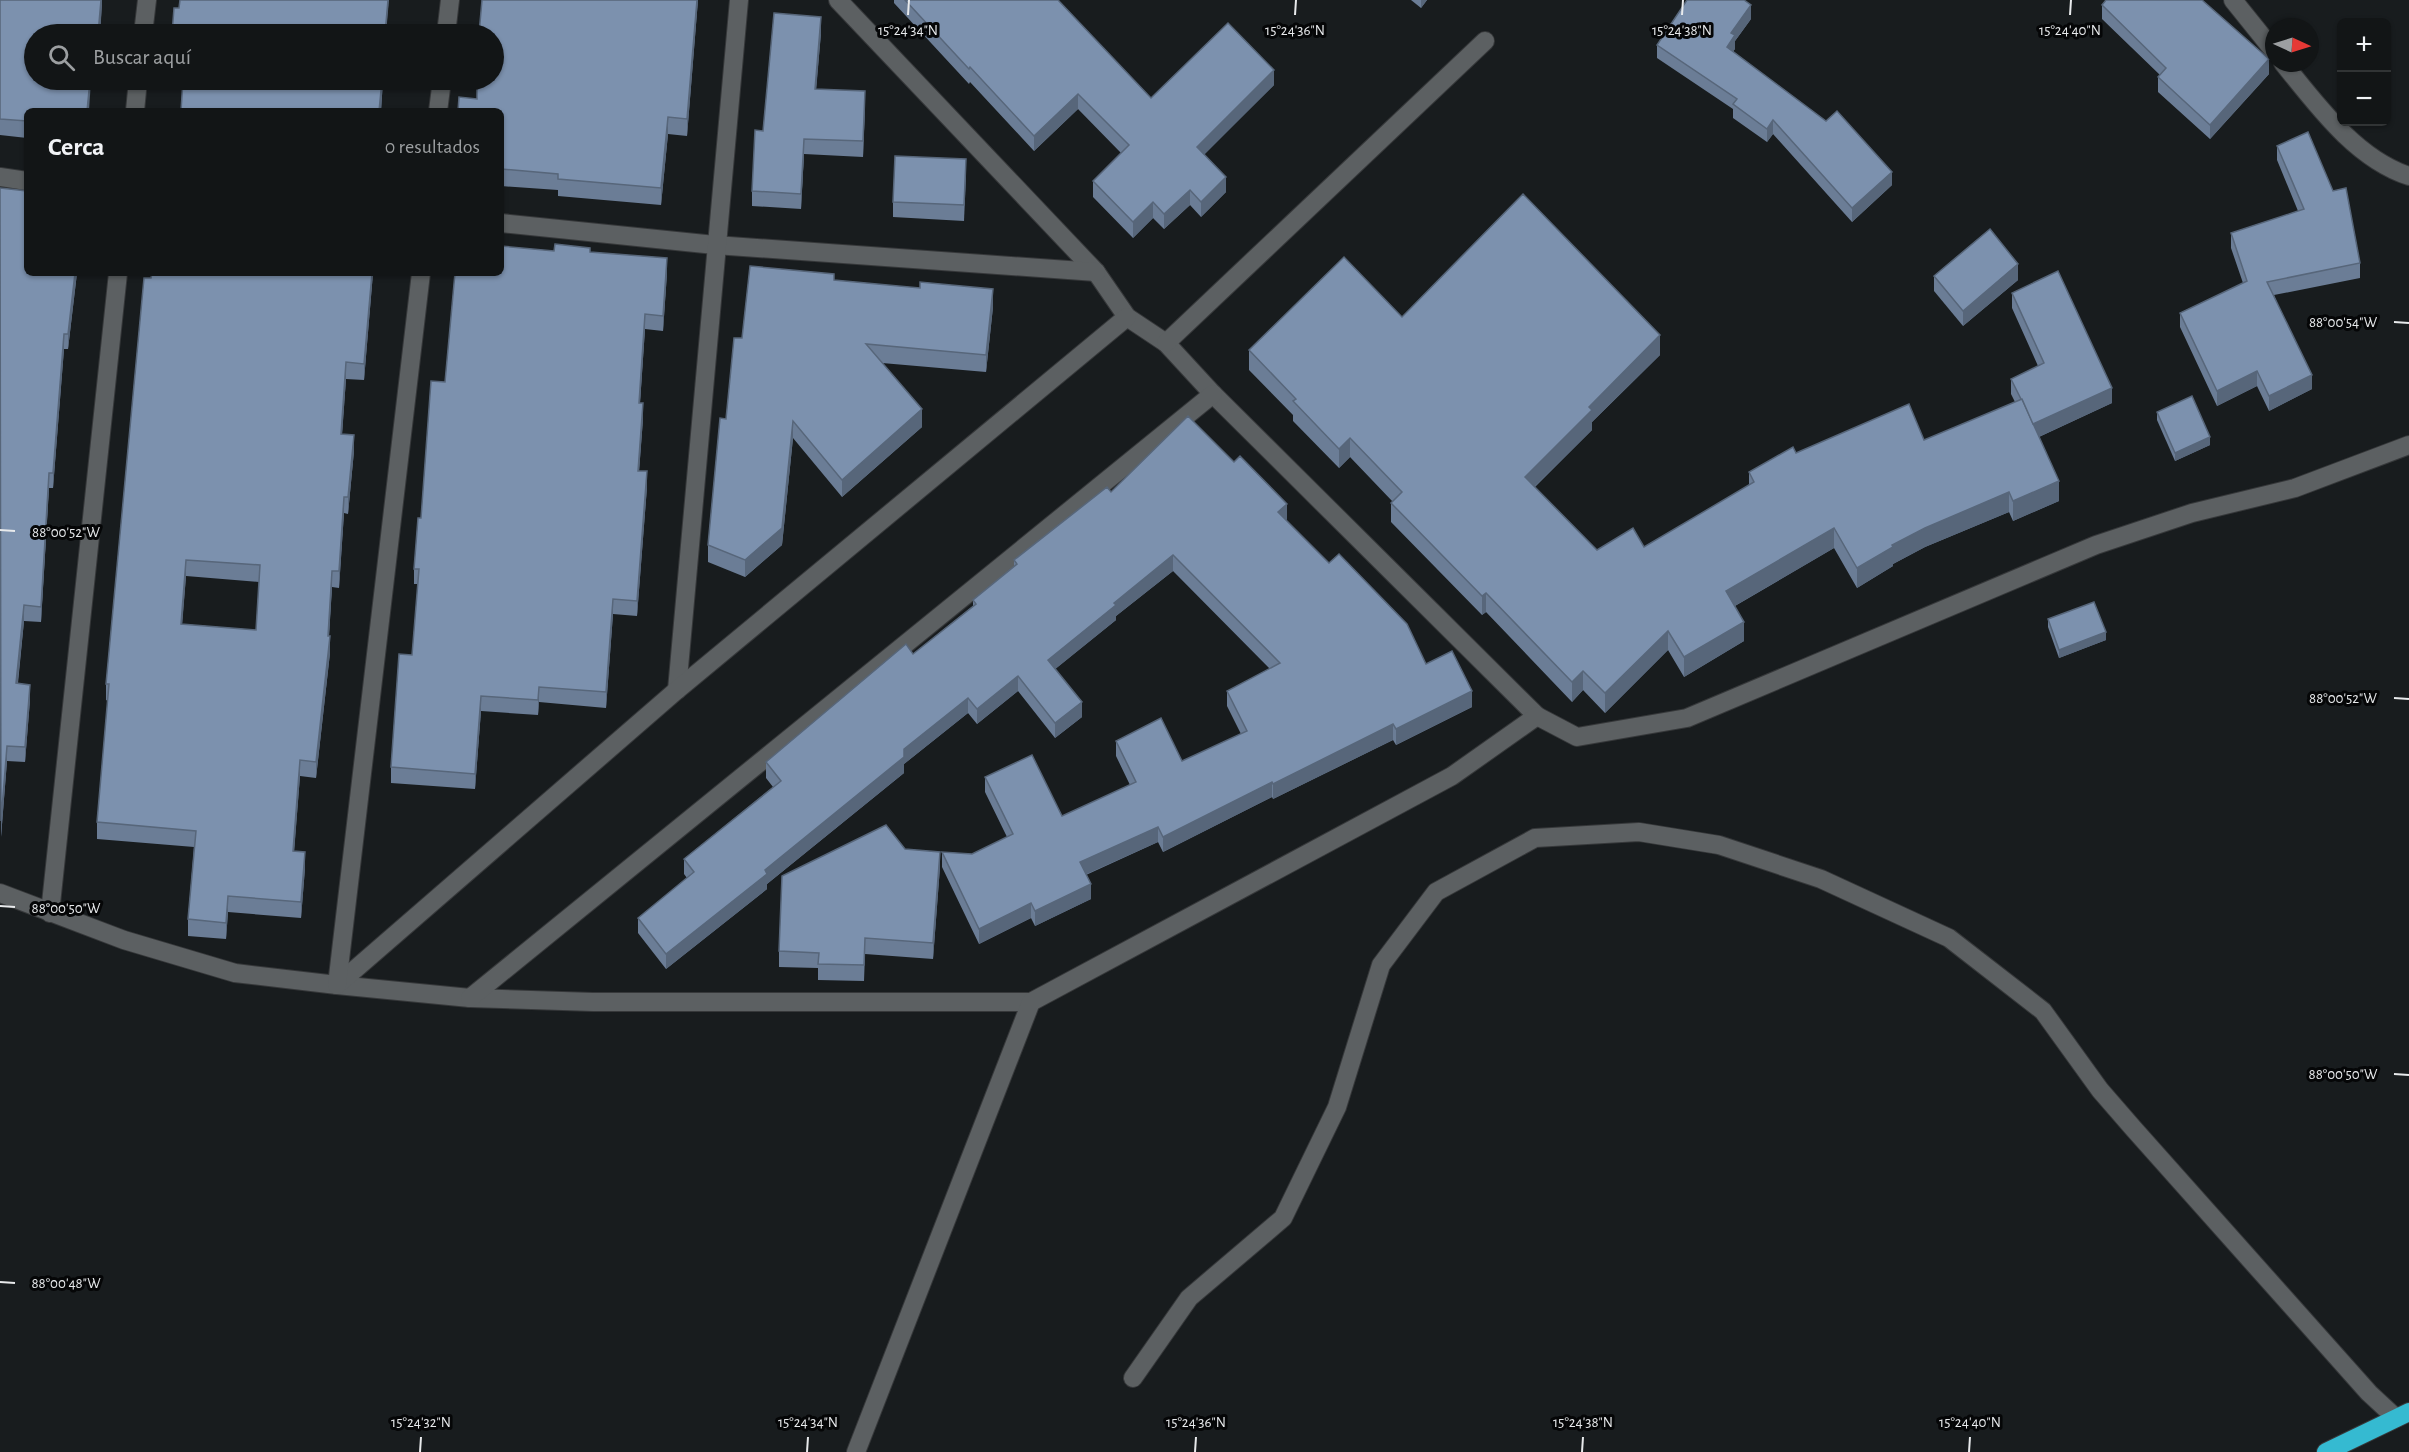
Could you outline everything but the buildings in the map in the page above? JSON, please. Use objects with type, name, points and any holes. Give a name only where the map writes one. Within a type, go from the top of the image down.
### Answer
[{"type":"highway","points":[[2326,1452],[2403,1415]]},
{"type":"street","points":[[144,24],[147,0]]},
{"type":"street","points":[[447,24],[450,0]]},
{"type":"street","points":[[677,690],[739,0]]},
{"type":"street","points":[[838,0],[1096,272],[1128,317],[1166,343],[1213,394],[1537,716],[1577,737],[1687,718],[2096,545],[2192,513],[2295,488],[2409,445]]},
{"type":"street","points":[[2233,0],[2265,40]]},
{"type":"street","points":[[1166,343],[1485,41]]},
{"type":"street","points":[[2291,72],[2344,135],[2394,171],[2409,176]]},
{"type":"street","points":[[135,108],[137,90]]},
{"type":"street","points":[[438,108],[441,90]]},
{"type":"street","points":[[0,177],[24,181]]},
{"type":"street","points":[[504,223],[716,245],[1096,272]]},
{"type":"street","points":[[50,913],[118,276]]},
{"type":"street","points":[[337,985],[421,276]]},
{"type":"street","points":[[337,985],[677,690],[1128,317]]},
{"type":"street","points":[[470,998],[1213,394]]},
{"type":"street","points":[[0,893],[124,940],[235,973],[337,985],[470,998],[593,1002],[1031,1002],[1452,776],[1537,716]]},
{"type":"street","points":[[1134,1378],[1189,1298],[1283,1218],[1336,1107],[1381,965],[1436,892],[1535,838],[1639,832],[1719,845],[1810,875],[1949,938],[2043,1011],[2100,1089],[2133,1128],[2361,1384],[2403,1415]]},
{"type":"street","points":[[856,1452],[1031,1002]]}]
